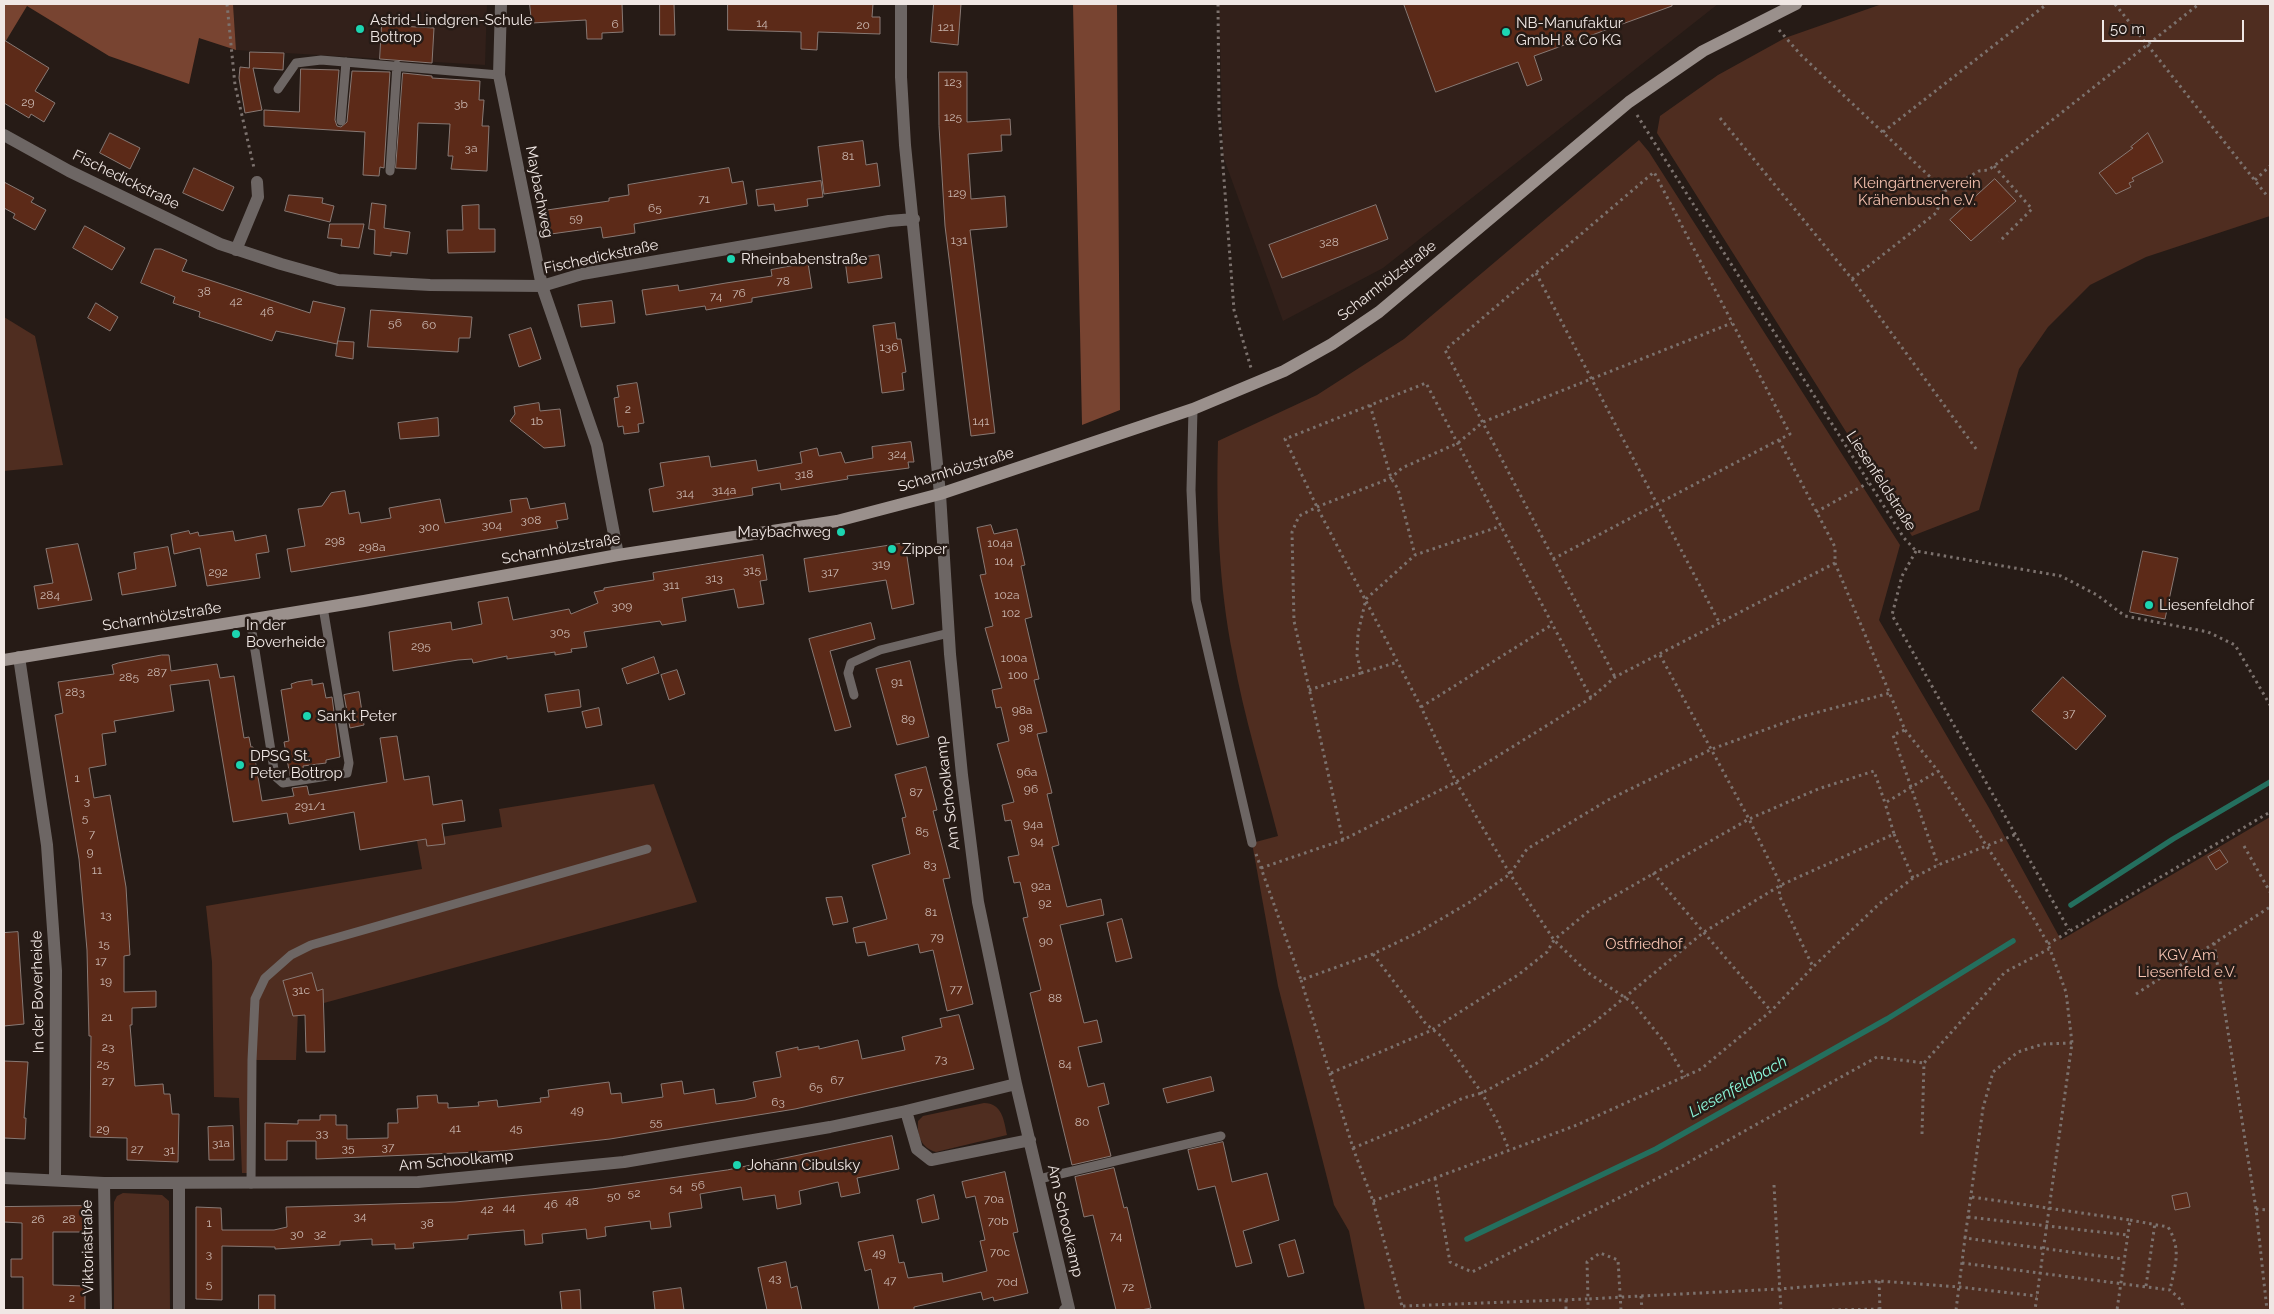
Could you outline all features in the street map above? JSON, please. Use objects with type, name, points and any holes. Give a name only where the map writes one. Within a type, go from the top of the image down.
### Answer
[{"type":"main road","name":"Scharnhölzstraße","points":[[4,660],[323,607],[618,555],[837,521],[940,494],[1193,409],[1284,371],[1332,344],[1379,312],[1629,102],[1703,51],[1795,4]]},
{"type":"street","name":"Maybachweg","points":[[501,4],[499,74],[542,286],[597,445],[618,555]]},
{"type":"street","points":[[901,4],[901,77],[905,145],[914,219],[940,494]]},
{"type":"street","name":"Fischedickstraße","points":[[4,135],[69,171],[236,250],[338,280],[430,285],[542,286],[582,274],[889,221],[914,219]]},
{"type":"street","points":[[236,250],[258,197],[257,182]]},
{"type":"street","name":"Am Schoolkamp","points":[[940,494],[949,633],[962,775],[978,902],[1016,1084],[1068,1310]]},
{"type":"street","name":"In der Boverheide","points":[[19,657],[47,845],[56,971],[55,1179]]},
{"type":"street","name":"Am Schoolkamp","points":[[4,1178],[55,1179],[104,1184],[418,1182],[624,1162],[906,1111],[1016,1084]]},
{"type":"street","points":[[906,1111],[917,1149],[931,1160],[1030,1140]]},
{"type":"street","name":"Viktoriastraße","points":[[104,1184],[106,1310]]},
{"type":"street","points":[[179,1184],[179,1310]]},
{"type":"lane","points":[[278,89],[296,63],[321,60],[499,74]]},
{"type":"lane","points":[[340,121],[346,62]]},
{"type":"lane","points":[[390,171],[397,65]]},
{"type":"lane","points":[[1193,409],[1191,490],[1196,600],[1252,842]]},
{"type":"lane","points":[[250,619],[275,776],[283,783],[347,773],[349,764],[323,607]]},
{"type":"lane","points":[[854,695],[848,673],[848,667],[851,663],[880,650],[949,633]]},
{"type":"lane","points":[[251,1184],[252,1060],[255,999],[265,978],[291,955],[312,944],[646,849]]},
{"type":"lane","points":[[1039,1179],[1221,1136]]},
{"type":"path","points":[[227,4],[235,86],[257,182]]},
{"type":"path","points":[[1218,4],[1219,114],[1234,310],[1256,382]]},
{"type":"path","points":[[1884,132],[2047,4]]},
{"type":"path","points":[[2115,4],[2268,197]]},
{"type":"path","points":[[1852,279],[1936,212],[1945,191],[1979,171],[1988,170],[1994,166],[2198,4]]},
{"type":"path","points":[[1769,16],[1785,38],[1801,55],[1945,191]]},
{"type":"path","name":"Liesenfeldstraße","points":[[1629,102],[1868,483],[1904,538],[1916,551],[2061,576],[2097,595],[2125,616],[2208,632],[2235,644],[2270,705]]},
{"type":"path","points":[[1720,118],[1852,279],[1977,450]]},
{"type":"path","points":[[1994,166],[2032,208],[1999,242]]},
{"type":"path","points":[[2255,180],[2270,166]]},
{"type":"path","points":[[1553,559],[1790,434],[1654,172],[1445,350],[1553,559],[1615,677]]},
{"type":"path","points":[[1536,273],[1720,624]]},
{"type":"path","points":[[1343,840],[1294,622],[1292,532],[1299,516],[1317,506],[1391,478],[1402,468],[1458,443],[1483,422],[1732,323]]},
{"type":"path","points":[[1591,698],[1426,383],[1285,439],[1317,506],[1421,708],[1456,782],[1510,874],[1554,940],[1587,972],[1622,998],[1632,1003],[1666,1044],[1685,1077]]},
{"type":"path","points":[[1370,406],[1391,478],[1398,489],[1415,556]]},
{"type":"path","points":[[1779,440],[1834,547],[1835,563],[1905,730],[1938,771],[1987,845],[2048,944],[2066,992],[2072,1043],[2035,1310]]},
{"type":"path","points":[[1816,512],[1868,483]]},
{"type":"path","points":[[1361,673],[1357,655],[1358,633],[1366,599],[1415,556],[1501,526]]},
{"type":"path","points":[[1916,551],[1902,576],[1892,615],[2017,834],[2069,930]]},
{"type":"path","points":[[1261,868],[1343,840],[1456,782],[1591,698],[1615,677],[1835,563]]},
{"type":"path","points":[[1421,708],[1553,624]]},
{"type":"path","points":[[1660,655],[1749,819],[1781,885],[1779,895],[1813,967]]},
{"type":"path","points":[[1309,690],[1398,662]]},
{"type":"path","points":[[1301,980],[1373,954],[1419,932],[1510,874],[1528,849],[1608,800],[1712,749],[1800,717],[1890,693]]},
{"type":"path","points":[[1905,730],[1892,735],[1938,865]]},
{"type":"path","points":[[1331,1073],[1432,1030],[1518,975],[1547,952],[1554,940],[1590,910],[1749,819],[1818,789],[1874,771],[1894,834],[1913,878]]},
{"type":"path","points":[[1885,803],[1938,771]]},
{"type":"path","points":[[2048,944],[2270,812]]},
{"type":"path","points":[[1353,1148],[1414,1123],[1463,1098],[1482,1093],[1537,1063],[1596,1021],[1704,932],[1781,885],[1894,834]]},
{"type":"path","points":[[1373,1201],[1576,1125],[1701,1069],[1771,1011],[1813,967],[1879,904],[1913,878],[1938,865],[2017,834]]},
{"type":"path","points":[[1252,842],[1301,980],[1353,1148],[1373,1201],[1403,1308],[1780,1289],[1879,1281],[1960,1287],[2037,1296]]},
{"type":"path","points":[[2244,846],[2270,892]]},
{"type":"path","points":[[1653,873],[1771,1011]]},
{"type":"path","points":[[2136,994],[2270,907]]},
{"type":"path","points":[[2214,943],[2256,1210],[2267,1310]]},
{"type":"path","points":[[1922,1134],[1924,1064],[2005,972],[2049,949]]},
{"type":"path","points":[[1373,954],[1432,1030],[1441,1036],[1482,1093],[1498,1122],[1509,1150]]},
{"type":"path","points":[[1956,1310],[1983,1108],[1993,1072],[2018,1052],[2044,1044],[2072,1043]]},
{"type":"path","points":[[1435,1178],[1450,1262],[1472,1272],[1682,1166],[1877,1057],[1924,1064]]},
{"type":"path","points":[[1774,1185],[1781,1310]]},
{"type":"path","points":[[1972,1197],[2155,1223],[2168,1227],[2176,1240],[2177,1252],[2170,1290]]},
{"type":"path","points":[[2256,1210],[2270,1210]]},
{"type":"path","points":[[1968,1217],[2127,1235]]},
{"type":"path","points":[[2117,1310],[2130,1220]]},
{"type":"path","points":[[2146,1286],[2155,1223]]},
{"type":"path","points":[[1965,1238],[2123,1259]]},
{"type":"path","points":[[1588,1310],[1587,1262],[1600,1253],[1618,1260],[1621,1310]]},
{"type":"path","points":[[1962,1263],[2170,1290],[2181,1300],[2184,1310]]},
{"type":"path","points":[[1832,1310],[1880,1309],[1879,1281]]},
{"type":"path","points":[[1642,1296],[1642,1310]]},
{"type":"path","points":[[1566,1300],[1566,1310]]},
{"type":"shaded area","points":[[4,4],[233,4],[236,50],[199,38],[189,84],[109,56],[27,6],[4,44]]},
{"type":"shaded area","name":"Astrid-Lindgren-Schule Bottrop","points":[[233,4],[487,4],[485,65],[236,50]]},
{"type":"shaded area","points":[[1073,4],[1117,4],[1120,410],[1082,425]]},
{"type":"shaded area","points":[[1219,4],[1718,4],[1383,268],[1283,321],[1223,156]]},
{"type":"green space","name":"Kleingärtnerverein Krähenbusch e.V.","points":[[1882,4],[2270,4],[2270,216],[2146,257],[2090,285],[2048,327],[2019,369],[1979,510],[1912,536],[1657,133],[1660,116],[1718,75],[1785,38]]},
{"type":"green space","name":"Ostfriedhof","points":[[1639,140],[1649,152],[1900,545],[1879,620],[1989,808],[2061,940],[2270,817],[2270,1310],[1365,1310],[1349,1231],[1334,1205],[1278,986],[1252,843],[1278,836],[1237,679],[1228,630],[1220,549],[1218,441],[1317,395],[1404,339]]},
{"type":"green space","points":[[4,317],[35,336],[63,465],[4,471]]},
{"type":"green space","points":[[654,784],[697,902],[298,1010],[296,1060],[253,1060],[254,1173],[242,1173],[239,1098],[214,1097],[212,962],[206,906],[422,869],[417,841],[502,827],[499,809]]},
{"type":"green space","points":[[984,1103],[995,1106],[1001,1113],[1007,1135],[936,1152],[923,1144],[919,1136],[918,1121],[923,1116]]},
{"type":"green space","points":[[123,1193],[162,1195],[169,1201],[170,1310],[114,1309],[114,1202],[117,1196]]},
{"type":"building","points":[[530,4],[622,4],[623,32],[602,33],[602,39],[587,39],[586,20],[532,23]]},
{"type":"building","points":[[660,4],[674,4],[675,35],[660,35]]},
{"type":"building","points":[[728,4],[873,4],[872,17],[880,17],[880,34],[818,32],[817,50],[801,49],[801,32],[728,30]]},
{"type":"building","points":[[934,4],[961,4],[958,45],[931,42]]},
{"type":"building","name":"NB-Manufaktur GmbH & Co KG","points":[[1404,4],[1672,4],[1672,6],[1534,56],[1542,80],[1527,86],[1518,62],[1436,92]]},
{"type":"building","points":[[382,25],[434,28],[432,63],[380,59]]},
{"type":"building","points":[[4,40],[49,68],[35,91],[55,103],[44,122],[31,114],[29,118],[4,103]]},
{"type":"building","points":[[250,52],[284,53],[283,70],[253,68],[262,110],[245,113],[239,78],[240,67],[249,68]]},
{"type":"building","points":[[301,69],[339,70],[335,120],[337,126],[341,127],[347,122],[352,71],[390,72],[384,168],[380,167],[379,176],[363,175],[365,132],[264,126],[264,110],[299,112]]},
{"type":"building","points":[[939,72],[967,72],[967,122],[1010,119],[1011,135],[1001,135],[1002,151],[968,154],[971,199],[1005,196],[1007,227],[970,230],[995,433],[971,436],[945,226],[939,126]]},
{"type":"building","points":[[403,73],[432,76],[432,78],[480,81],[479,100],[484,100],[482,126],[489,126],[487,171],[451,169],[453,156],[448,156],[450,124],[418,123],[416,169],[396,168]]},
{"type":"building","points":[[110,133],[140,148],[130,169],[100,153]]},
{"type":"building","points":[[2148,133],[2163,162],[2132,178],[2134,181],[2129,183],[2131,187],[2116,194],[2099,173],[2133,148],[2131,147]]},
{"type":"building","points":[[863,141],[866,165],[877,163],[880,186],[824,194],[818,147]]},
{"type":"building","points":[[194,168],[234,187],[223,211],[183,193]]},
{"type":"building","points":[[729,168],[732,183],[743,181],[747,204],[634,224],[635,233],[603,238],[601,227],[551,234],[547,210],[609,201],[609,198],[629,195],[628,185]]},
{"type":"building","points":[[1995,179],[2016,201],[1971,241],[1950,220]]},
{"type":"building","points":[[821,181],[823,197],[807,199],[808,206],[775,211],[774,204],[758,206],[756,190]]},
{"type":"building","points":[[4,182],[34,198],[31,202],[46,210],[35,230],[13,218],[15,214],[4,208]]},
{"type":"building","points":[[289,195],[323,198],[322,203],[334,206],[330,222],[285,211]]},
{"type":"building","points":[[372,203],[386,205],[384,228],[410,232],[407,254],[391,252],[391,256],[374,254],[375,230],[369,229]]},
{"type":"building","points":[[479,205],[479,229],[495,229],[495,252],[448,253],[447,230],[463,230],[462,206]]},
{"type":"building","points":[[1376,205],[1388,239],[1282,278],[1269,245]]},
{"type":"building","points":[[330,224],[364,224],[359,248],[341,246],[342,239],[328,238]]},
{"type":"building","points":[[85,226],[125,248],[112,270],[73,248]]},
{"type":"building","points":[[155,249],[161,249],[187,260],[182,271],[310,313],[313,301],[345,308],[337,344],[276,331],[272,341],[199,317],[200,312],[173,303],[175,297],[141,283]]},
{"type":"building","points":[[879,255],[882,278],[848,283],[845,260]]},
{"type":"building","points":[[808,263],[812,288],[752,298],[752,302],[706,310],[705,306],[646,315],[642,290],[678,285],[679,291],[772,276],[771,270]]},
{"type":"building","points":[[612,301],[615,323],[581,327],[578,305]]},
{"type":"building","points":[[96,303],[118,317],[110,331],[88,318]]},
{"type":"building","points":[[371,310],[472,317],[470,338],[459,338],[458,352],[368,347]]},
{"type":"building","points":[[895,323],[897,339],[901,339],[906,372],[902,373],[904,390],[882,393],[873,326]]},
{"type":"building","points":[[531,328],[541,359],[519,367],[509,335]]},
{"type":"building","points":[[338,341],[354,342],[353,359],[336,356]]},
{"type":"building","points":[[637,383],[644,423],[638,424],[639,432],[624,434],[623,426],[618,427],[614,398],[619,397],[617,386]]},
{"type":"building","points":[[539,403],[540,411],[560,409],[565,446],[544,448],[510,421],[515,414],[514,407]]},
{"type":"building","points":[[438,418],[439,436],[400,439],[398,423]]},
{"type":"building","points":[[911,442],[914,462],[908,462],[909,468],[847,476],[848,479],[781,490],[780,483],[752,488],[753,495],[653,512],[649,489],[664,486],[660,463],[709,456],[711,467],[756,460],[758,471],[802,463],[800,452],[817,448],[819,456],[841,452],[845,463],[873,458],[872,447]]},
{"type":"building","points":[[345,491],[349,514],[359,512],[361,523],[391,518],[389,508],[440,499],[445,523],[512,512],[510,500],[527,498],[530,509],[565,503],[568,519],[556,521],[558,528],[291,572],[287,549],[305,546],[298,509],[322,506],[331,493]]},
{"type":"building","points":[[991,525],[994,534],[1017,529],[1025,565],[1021,566],[1032,617],[1025,619],[1039,679],[1034,680],[1047,732],[1037,734],[1052,793],[1047,794],[1059,845],[1052,847],[1067,907],[1101,899],[1104,915],[1060,925],[1084,1023],[1097,1020],[1102,1042],[1078,1047],[1088,1087],[1104,1083],[1109,1104],[1098,1107],[1111,1156],[1072,1165],[1030,993],[1041,990],[1023,918],[1028,917],[1020,882],[1014,883],[1008,857],[1019,855],[1011,820],[1005,821],[1002,805],[1014,802],[997,744],[1009,741],[1001,707],[996,708],[992,690],[1002,688],[985,628],[993,626],[980,575],[986,574],[977,528]]},
{"type":"building","points":[[189,531],[190,534],[198,532],[199,536],[233,531],[235,541],[266,535],[269,552],[256,554],[260,578],[207,586],[200,548],[174,554],[171,535]]},
{"type":"building","points":[[905,543],[914,604],[892,609],[886,580],[809,592],[804,559]]},
{"type":"building","points":[[78,544],[92,600],[38,609],[34,586],[53,583],[46,549]]},
{"type":"building","points":[[168,547],[176,586],[122,595],[118,573],[136,569],[134,553]]},
{"type":"building","points":[[2143,551],[2178,558],[2165,619],[2130,612]]},
{"type":"building","points":[[763,555],[767,580],[760,581],[764,604],[738,608],[734,589],[682,598],[686,621],[662,625],[660,621],[584,632],[587,647],[571,649],[572,652],[555,655],[555,652],[507,659],[507,656],[473,663],[472,659],[458,660],[393,671],[389,632],[451,622],[452,630],[482,624],[478,602],[508,597],[513,620],[569,609],[571,614],[598,603],[594,592],[604,590],[604,588],[654,580],[653,573]]},
{"type":"building","points":[[871,623],[875,639],[830,651],[851,727],[835,731],[809,639]]},
{"type":"building","points":[[169,655],[171,671],[217,664],[220,678],[234,676],[244,738],[249,737],[251,747],[253,747],[262,801],[294,796],[292,788],[307,786],[309,795],[387,782],[380,738],[397,736],[404,780],[429,776],[433,805],[462,800],[465,821],[442,824],[445,844],[427,846],[426,839],[360,850],[354,812],[289,824],[287,813],[233,822],[209,680],[170,685],[174,711],[114,721],[116,732],[102,734],[106,765],[89,768],[94,798],[110,795],[126,887],[130,955],[124,956],[124,992],[156,991],[156,1007],[132,1008],[132,1025],[130,1025],[135,1086],[163,1084],[164,1094],[170,1094],[172,1114],[179,1114],[178,1162],[127,1160],[127,1138],[90,1137],[91,1036],[89,1036],[87,950],[79,859],[55,715],[63,713],[58,682],[114,674],[112,665]]},
{"type":"building","points":[[654,657],[659,673],[627,684],[622,669]]},
{"type":"building","points":[[910,661],[929,737],[897,745],[876,669]]},
{"type":"building","points":[[677,670],[685,694],[669,700],[661,675]]},
{"type":"building","points":[[2063,677],[2106,716],[2076,750],[2032,711]]},
{"type":"building","name":"Sankt Peter","points":[[312,680],[312,685],[323,683],[326,698],[332,697],[340,757],[326,760],[326,763],[303,766],[304,773],[290,776],[284,742],[289,741],[281,690],[292,688],[291,684],[297,682]]},
{"type":"building","points":[[579,690],[581,707],[548,712],[545,695]]},
{"type":"building","points":[[359,692],[364,725],[350,728],[344,695]]},
{"type":"building","points":[[599,708],[602,725],[586,728],[582,712]]},
{"type":"building","points":[[926,767],[937,810],[933,811],[950,878],[943,879],[973,1004],[947,1011],[933,950],[920,953],[918,944],[868,956],[865,942],[856,943],[853,928],[887,919],[872,865],[910,854],[902,818],[906,817],[895,775]]},
{"type":"building","points":[[2220,850],[2228,862],[2216,870],[2208,857]]},
{"type":"building","points":[[842,897],[848,922],[833,925],[826,898]]},
{"type":"building","points":[[1122,919],[1132,958],[1116,962],[1107,923]]},
{"type":"building","points":[[18,932],[24,1024],[4,1026],[4,933]]},
{"type":"building","points":[[312,973],[317,991],[323,989],[325,1052],[306,1052],[305,1015],[293,1016],[283,981]]},
{"type":"building","points":[[959,1015],[974,1069],[795,1109],[610,1139],[502,1151],[316,1159],[316,1141],[287,1141],[287,1160],[265,1160],[265,1123],[298,1124],[298,1120],[320,1120],[320,1115],[336,1115],[336,1125],[347,1125],[347,1139],[388,1138],[388,1123],[398,1123],[397,1109],[418,1108],[417,1096],[437,1095],[438,1103],[448,1103],[448,1108],[479,1106],[478,1102],[497,1100],[498,1107],[541,1102],[540,1098],[549,1097],[548,1090],[609,1082],[611,1094],[621,1093],[622,1103],[663,1097],[661,1084],[682,1081],[684,1094],[714,1089],[716,1104],[745,1100],[756,1097],[753,1082],[781,1077],[776,1052],[798,1047],[798,1050],[819,1046],[819,1049],[858,1040],[862,1059],[905,1050],[902,1037],[942,1027],[940,1019]]},
{"type":"building","points":[[4,1061],[28,1062],[24,1118],[26,1118],[25,1139],[4,1138]]},
{"type":"building","points":[[1211,1077],[1214,1091],[1167,1103],[1163,1089]]},
{"type":"building","points":[[233,1126],[234,1160],[209,1160],[208,1127]]},
{"type":"building","points":[[892,1136],[899,1169],[857,1178],[860,1193],[841,1197],[838,1182],[799,1191],[801,1204],[777,1209],[775,1195],[743,1200],[741,1187],[700,1194],[702,1208],[669,1213],[671,1227],[651,1229],[650,1221],[605,1227],[606,1236],[587,1239],[586,1229],[542,1234],[543,1243],[525,1245],[524,1230],[468,1235],[468,1239],[413,1243],[414,1248],[395,1249],[395,1244],[372,1245],[372,1239],[340,1241],[340,1245],[275,1249],[275,1247],[222,1246],[222,1300],[196,1299],[196,1207],[221,1208],[222,1230],[274,1230],[287,1227],[286,1207],[455,1202],[592,1189],[727,1170]]},
{"type":"building","points":[[1223,1142],[1232,1182],[1267,1173],[1279,1220],[1243,1231],[1252,1263],[1236,1267],[1215,1186],[1198,1190],[1188,1150]]},
{"type":"building","points":[[1114,1168],[1124,1208],[1127,1207],[1151,1308],[1116,1310],[1093,1215],[1084,1217],[1075,1177]]},
{"type":"building","points":[[1005,1172],[1018,1232],[1013,1233],[1028,1293],[994,1301],[993,1297],[983,1300],[981,1292],[914,1307],[914,1310],[879,1310],[871,1269],[865,1271],[858,1242],[893,1235],[899,1263],[904,1262],[908,1278],[942,1273],[943,1282],[987,1271],[980,1241],[985,1240],[975,1196],[966,1198],[962,1182]]},
{"type":"building","points":[[2187,1193],[2190,1207],[2175,1210],[2172,1196]]},
{"type":"building","points":[[934,1195],[939,1219],[922,1223],[917,1200]]},
{"type":"building","points":[[84,1206],[84,1232],[53,1232],[53,1285],[85,1286],[85,1310],[23,1310],[23,1277],[11,1277],[11,1259],[22,1259],[22,1223],[4,1222],[4,1207]]},
{"type":"building","points":[[1295,1240],[1304,1273],[1288,1277],[1279,1245]]},
{"type":"building","points":[[786,1262],[791,1288],[797,1286],[802,1310],[767,1310],[758,1268]]},
{"type":"building","points":[[681,1288],[684,1310],[655,1310],[653,1292]]},
{"type":"building","points":[[580,1290],[581,1310],[562,1310],[560,1292]]},
{"type":"building","points":[[259,1295],[275,1295],[275,1310],[259,1310]]},
{"type":"waterway","points":[[2071,905],[2173,839],[2270,782]]},
{"type":"waterway","name":"Liesenfeldbach","points":[[1467,1239],[1656,1149],[1887,1019],[2013,941]]},
{"type":"place","name":"Astrid-Lindgren-Schule Bottrop","points":[[360,29]]},
{"type":"place","name":"NB-Manufaktur GmbH & Co KG","points":[[1506,32]]},
{"type":"place","name":"Rheinbabenstraße","points":[[731,259]]},
{"type":"place","name":"Maybachweg","points":[[841,532]]},
{"type":"place","name":"Zipper","points":[[892,549]]},
{"type":"place","name":"Liesenfeldhof","points":[[2149,605]]},
{"type":"place","name":"In der Boverheide","points":[[236,634]]},
{"type":"place","name":"Sankt Peter","points":[[307,716]]},
{"type":"place","name":"DPSG St. Peter Bottrop","points":[[240,765]]},
{"type":"place","name":"Johann Cibulsky","points":[[737,1165]]},
{"type":"park label","name":"KGV Am Liesenfeld e.V.","points":[[2187,964]]}]
